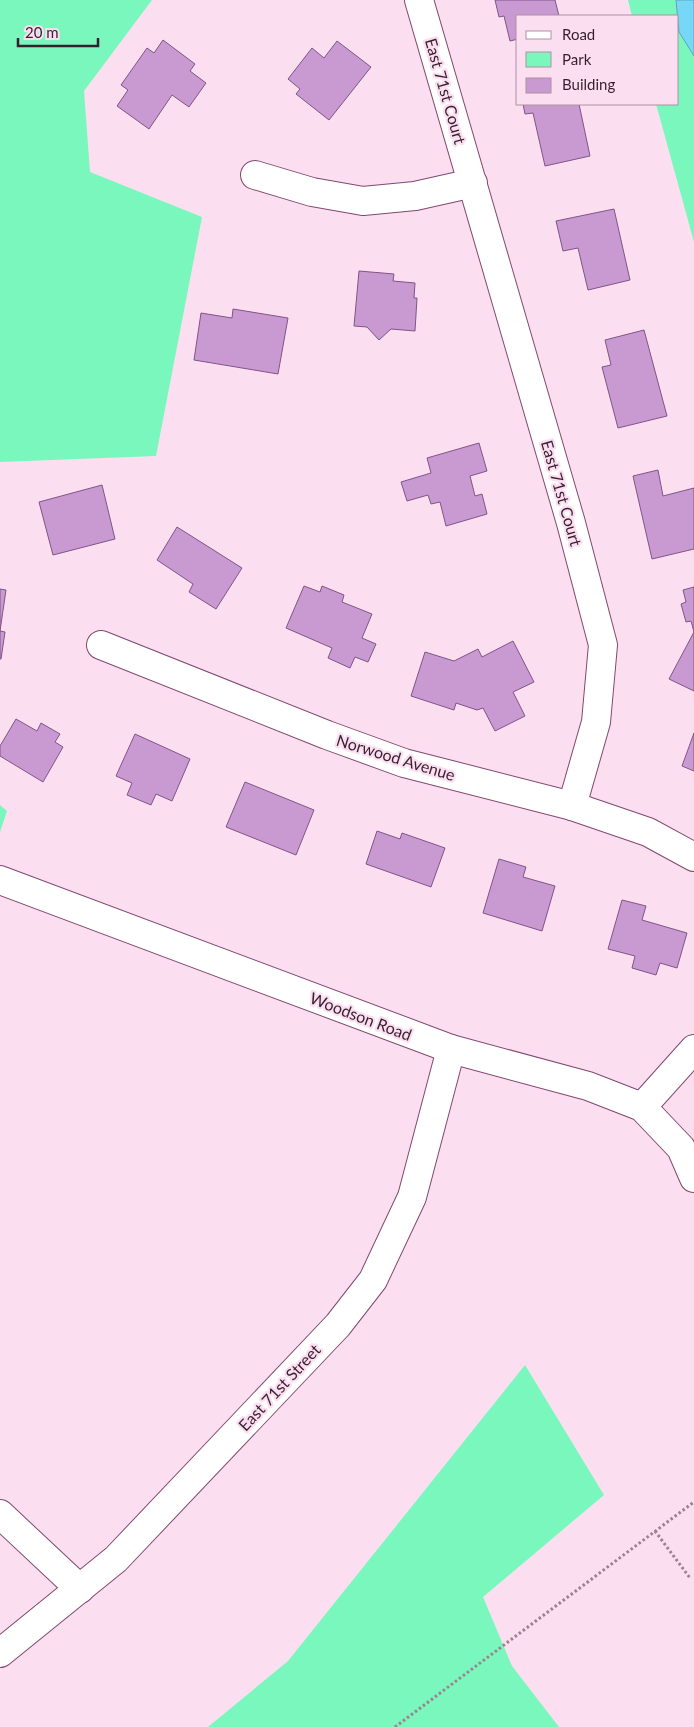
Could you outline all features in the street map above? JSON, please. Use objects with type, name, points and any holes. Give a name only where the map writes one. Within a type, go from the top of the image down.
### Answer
[{"type":"street","name":"East 71st Court","points":[[419,0],[571,523],[603,645],[596,722],[572,806]]},
{"type":"street","points":[[255,175],[312,192],[363,201],[415,196],[473,183]]},
{"type":"street","name":"Norwood Avenue","points":[[101,645],[327,735],[404,763],[572,806],[648,832],[694,857]]},
{"type":"street","name":"Woodson Road","points":[[0,880],[452,1049],[588,1086],[642,1107],[681,1148],[694,1178]]},
{"type":"street","name":"East 71st Street","points":[[0,1653],[116,1559],[338,1325],[373,1280],[412,1197],[452,1049]]},
{"type":"street","points":[[642,1107],[694,1049]]},
{"type":"street","points":[[0,1514],[80,1589]]},
{"type":"path","points":[[395,1727],[694,1502]]},
{"type":"path","points":[[655,1531],[690,1578]]},
{"type":"green space","points":[[0,0],[152,0],[84,91],[90,172],[202,217],[156,456],[0,462]]},
{"type":"green space","points":[[628,0],[676,0],[678,15],[632,15]]},
{"type":"green space","points":[[679,32],[694,56],[694,242],[656,105],[679,105]]},
{"type":"green space","points":[[0,805],[7,811],[0,832]]},
{"type":"green space","points":[[525,1365],[604,1495],[483,1597],[512,1666],[559,1727],[208,1727],[288,1661]]},
{"type":"water","points":[[676,0],[694,0],[694,56],[679,32],[679,15],[677,15]]},
{"type":"building","points":[[495,0],[555,0],[559,15],[516,15],[516,40],[510,41],[504,16],[499,17]]},
{"type":"building","points":[[163,40],[195,64],[190,71],[206,83],[189,107],[172,95],[149,129],[117,106],[128,90],[121,85],[147,48],[154,53]]},
{"type":"building","points":[[337,41],[371,67],[329,120],[296,94],[300,89],[288,79],[312,48],[324,58]]},
{"type":"building","points":[[523,105],[579,105],[590,156],[545,166],[533,113],[525,114]]},
{"type":"building","points":[[614,209],[630,280],[588,290],[578,248],[563,251],[556,221]]},
{"type":"building","points":[[359,271],[394,274],[393,281],[415,283],[414,298],[417,298],[415,331],[391,329],[379,340],[367,327],[354,326]]},
{"type":"building","points":[[233,309],[288,318],[278,374],[194,360],[201,313],[232,318]]},
{"type":"building","points":[[644,330],[667,416],[618,428],[602,367],[611,365],[605,340]]},
{"type":"building","points":[[479,443],[487,471],[470,476],[475,496],[482,494],[487,514],[446,526],[440,502],[431,504],[428,495],[407,501],[401,482],[431,473],[427,458]]},
{"type":"building","points":[[658,470],[663,496],[694,488],[694,549],[652,559],[633,476]]},
{"type":"building","points":[[102,485],[115,539],[53,555],[39,502]]},
{"type":"building","points":[[177,527],[242,568],[216,609],[189,592],[193,584],[157,560]]},
{"type":"building","points":[[304,586],[320,592],[322,586],[344,595],[342,602],[372,614],[362,638],[376,644],[368,662],[355,657],[350,668],[328,658],[332,648],[286,628]]},
{"type":"building","points":[[694,587],[694,632],[691,621],[686,622],[681,604],[686,602],[683,590]]},
{"type":"building","points":[[0,589],[6,590],[0,631]]},
{"type":"building","points":[[0,631],[5,632],[1,659],[0,659]]},
{"type":"building","points":[[694,632],[694,691],[669,679]]},
{"type":"building","points":[[513,641],[534,682],[513,692],[525,716],[495,731],[483,708],[477,710],[456,703],[454,710],[411,696],[425,652],[454,661],[478,649],[482,657]]},
{"type":"building","points":[[16,719],[37,731],[41,723],[60,734],[55,742],[63,747],[43,782],[0,756],[0,746]]},
{"type":"building","points":[[694,733],[694,771],[682,766]]},
{"type":"building","points":[[135,734],[190,759],[172,801],[156,794],[151,805],[127,795],[132,783],[116,776]]},
{"type":"building","points":[[245,782],[314,810],[296,855],[226,827]]},
{"type":"building","points":[[377,831],[400,839],[402,833],[445,848],[431,887],[366,864]]},
{"type":"building","points":[[499,859],[526,867],[523,877],[555,886],[542,931],[483,913]]},
{"type":"building","points":[[622,900],[646,906],[642,920],[687,933],[677,968],[660,963],[656,975],[632,968],[635,956],[608,949]]}]
